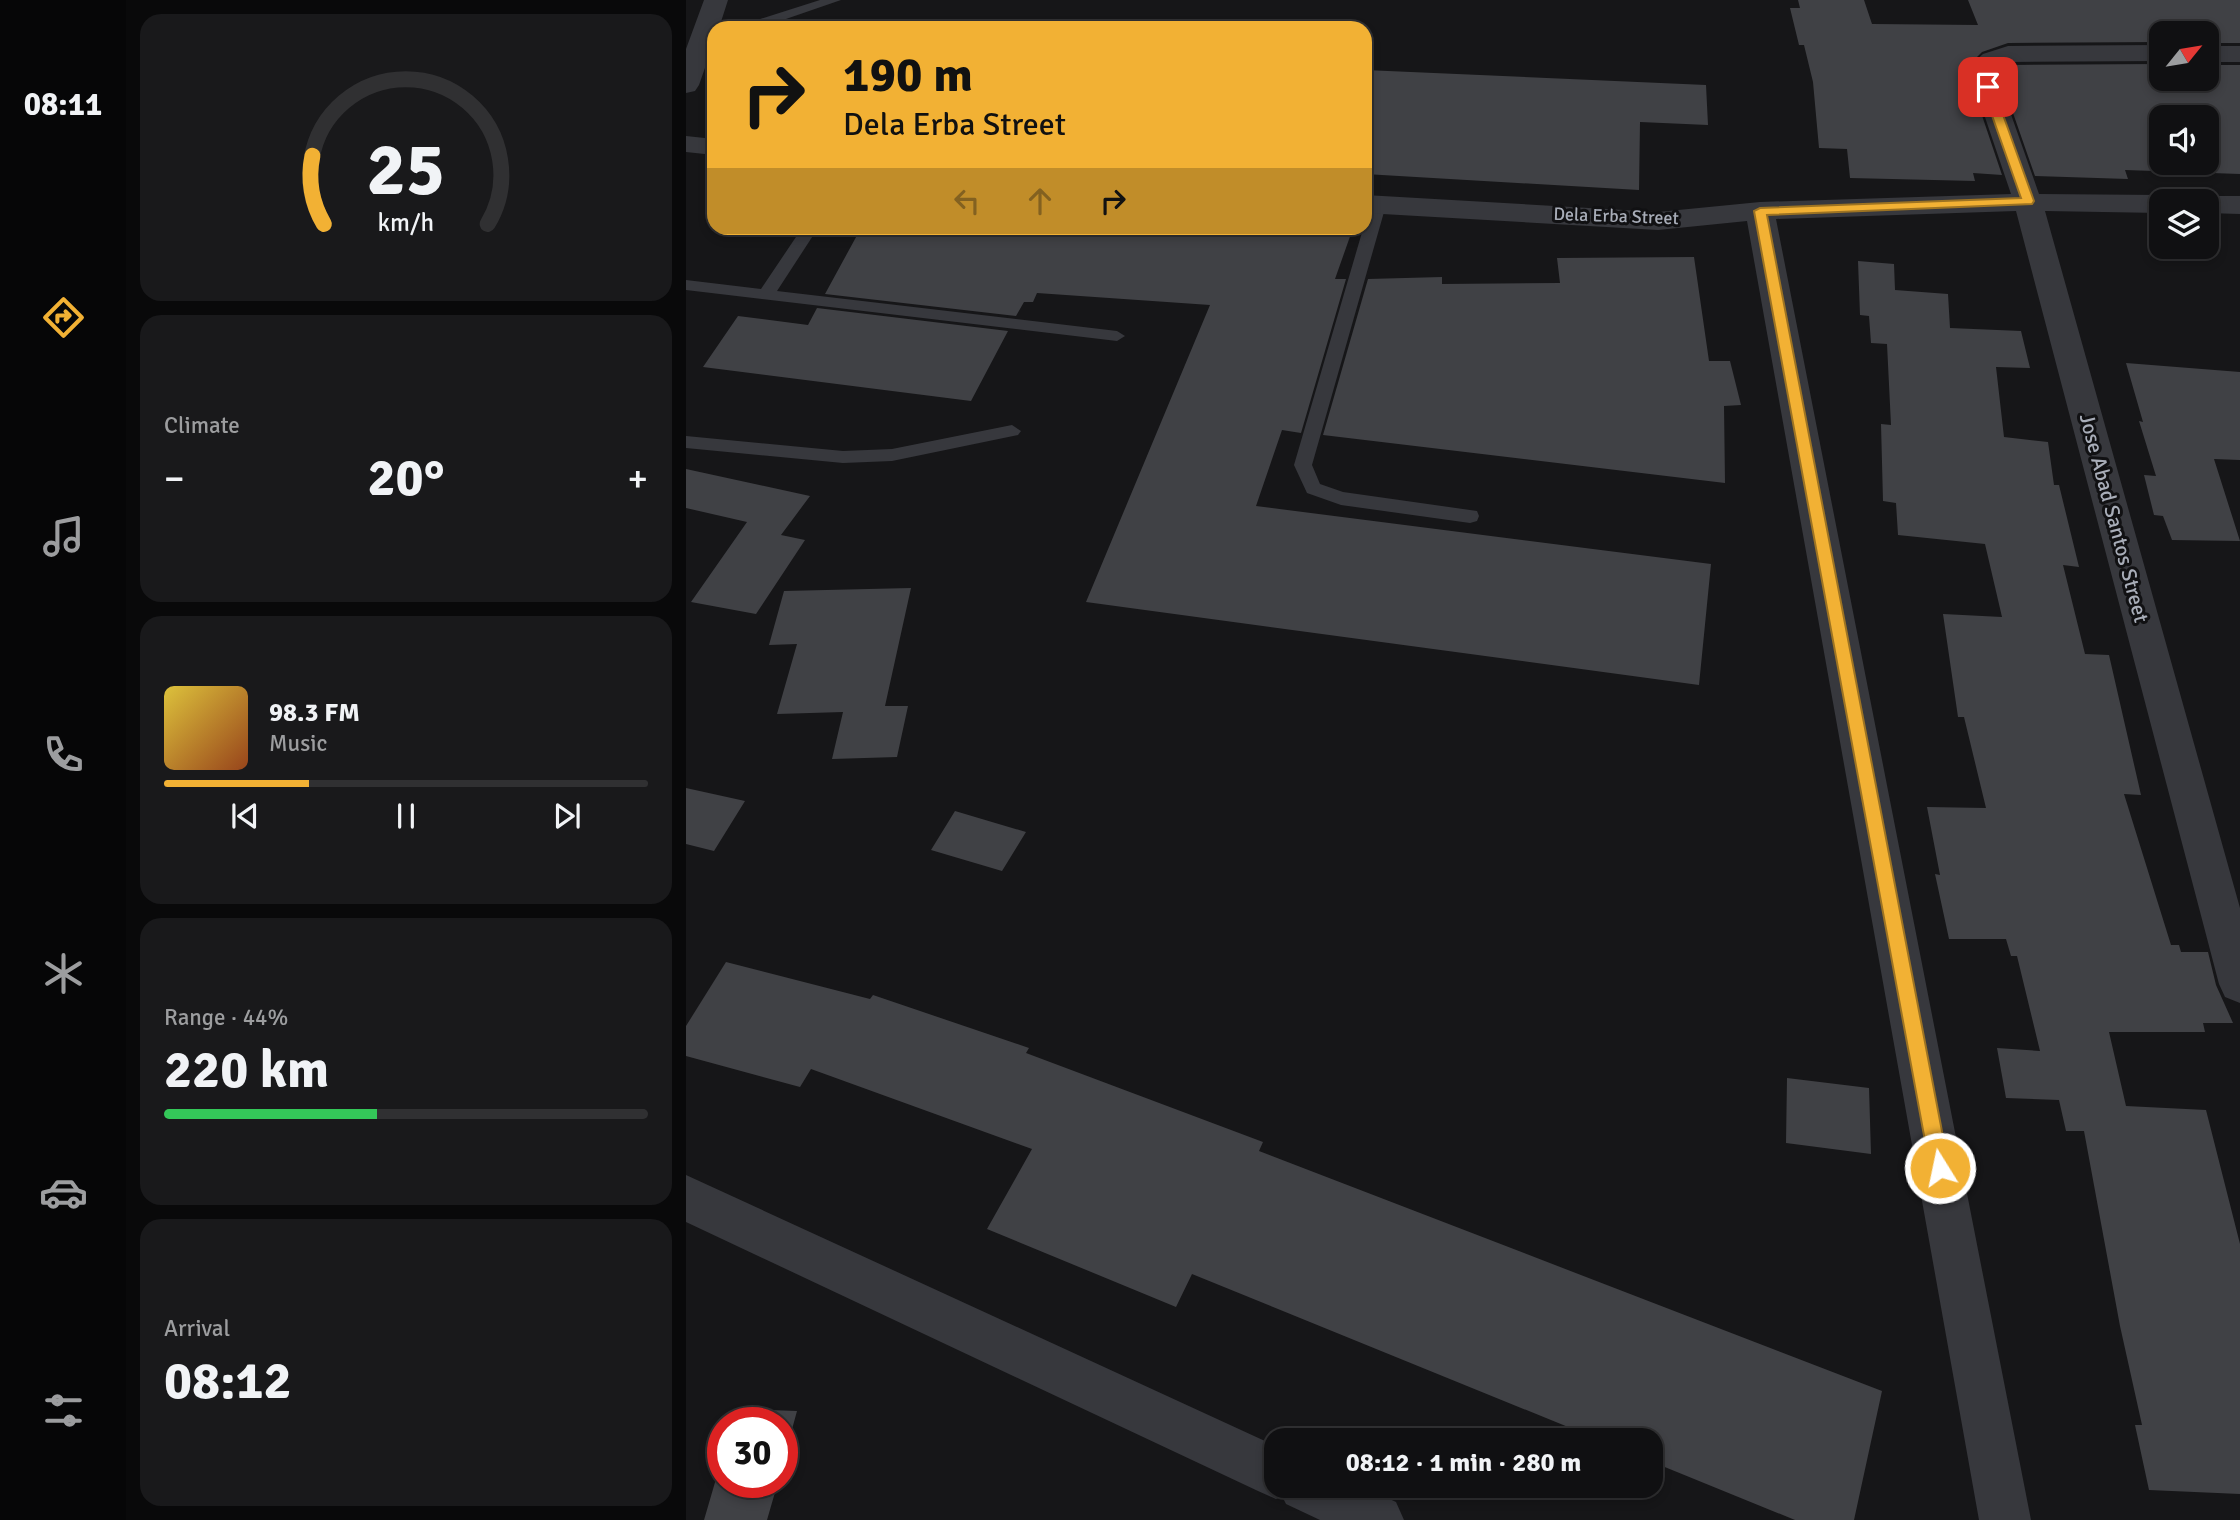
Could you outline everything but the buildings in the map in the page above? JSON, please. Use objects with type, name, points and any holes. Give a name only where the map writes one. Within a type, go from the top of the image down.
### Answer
[{"type":"street","points":[[708,21],[716,0]]},
{"type":"street","points":[[686,85],[706,28]]},
{"type":"street","name":"Jose Abad Santos Street","points":[[2149,53],[2008,54],[1982,67],[2028,201],[2240,984]]},
{"type":"street","points":[[2219,54],[2240,54]]},
{"type":"street","points":[[686,144],[707,146]]},
{"type":"street","name":"Dela Erba Street","points":[[1372,204],[1658,221],[1760,211],[2028,201],[2149,204]]},
{"type":"street","points":[[2219,205],[2240,205]]},
{"type":"street","points":[[1760,211],[2005,1520]]},
{"type":"street","points":[[686,1198],[1264,1467]]},
{"type":"street","points":[[1330,1498],[1378,1520]]},
{"type":"lane","points":[[768,21],[834,0]]},
{"type":"lane","points":[[766,295],[805,235]]},
{"type":"lane","points":[[1364,235],[1303,465],[1313,488],[1341,498],[1470,516]]},
{"type":"lane","points":[[686,285],[1117,336]]},
{"type":"lane","points":[[686,442],[844,457],[892,455],[1013,431]]},
{"type":"route","points":[[1940,1168],[1790,357],[1760,211],[2028,201],[1988,87]]}]
